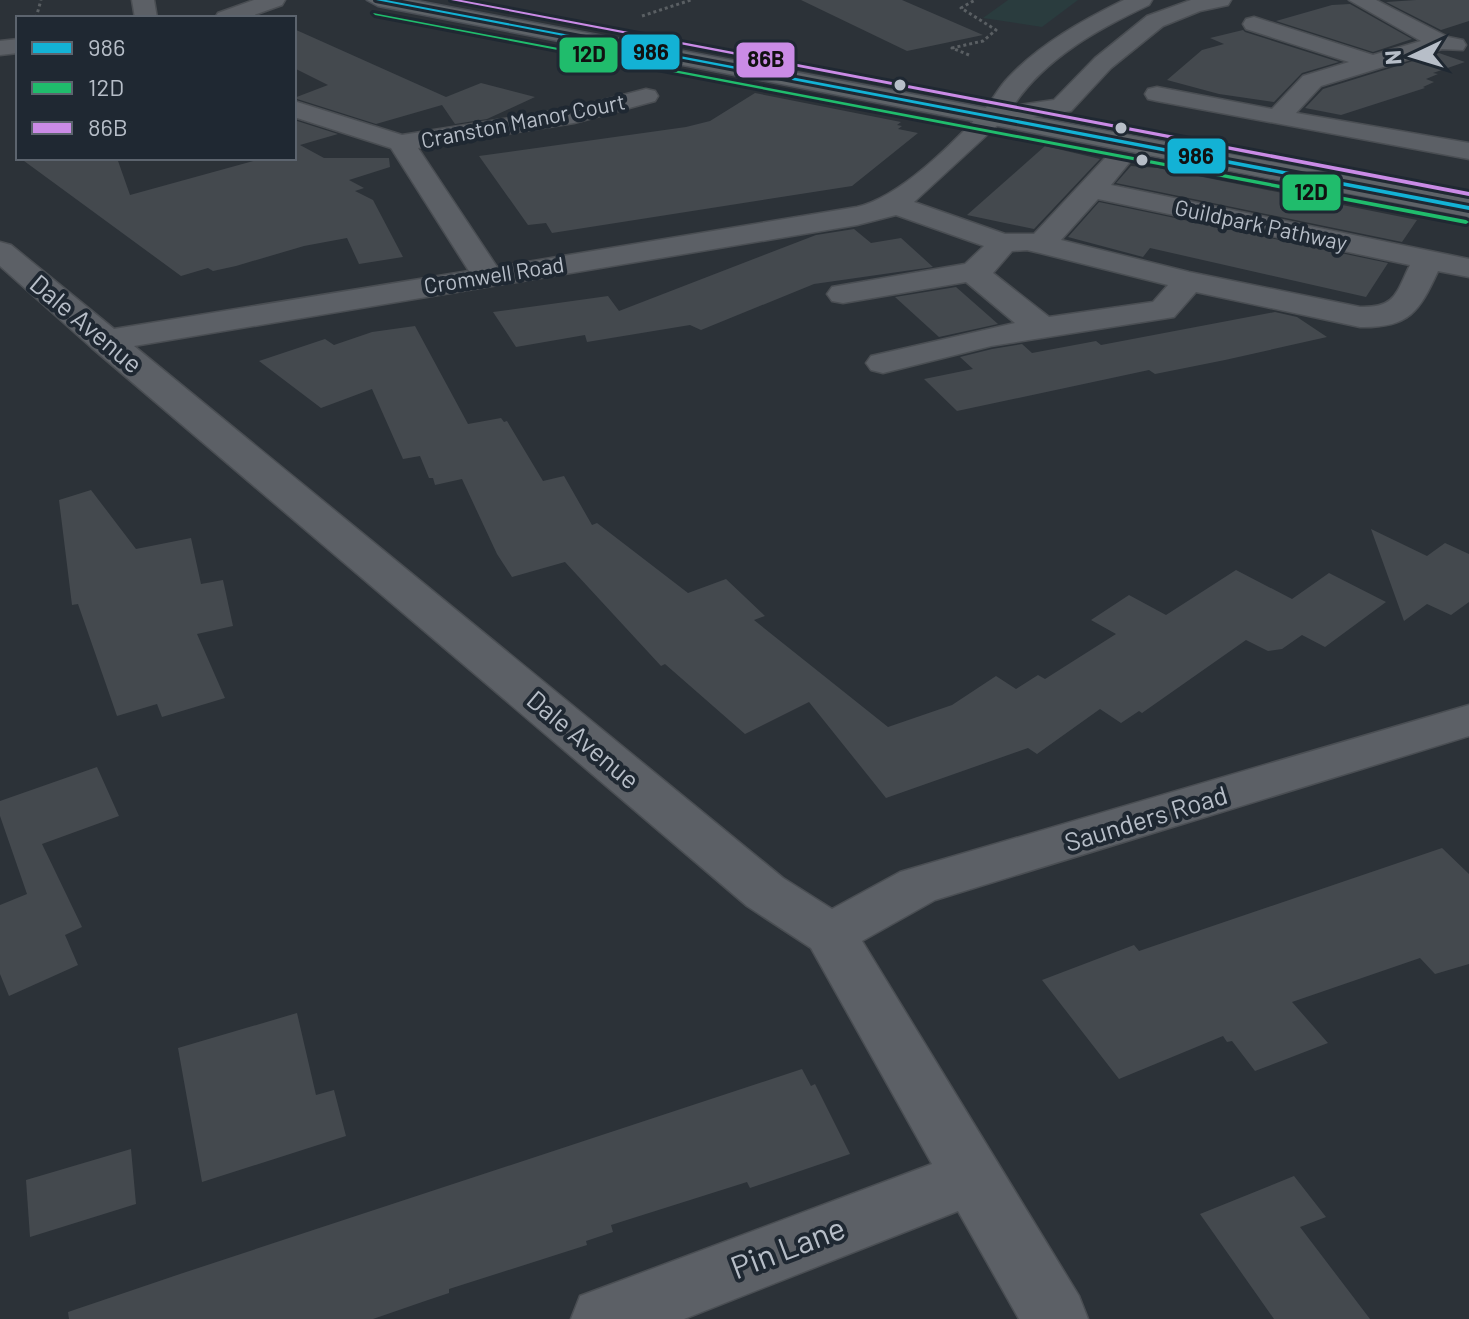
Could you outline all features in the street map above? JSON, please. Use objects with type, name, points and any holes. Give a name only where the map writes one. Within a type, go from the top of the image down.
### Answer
[{"type":"main road","points":[[378,0],[1000,106]]},
{"type":"main road","points":[[476,0],[1000,106],[1469,208]]},
{"type":"main road","points":[[1062,106],[1469,182]]},
{"type":"street","points":[[231,16],[274,0]]},
{"type":"street","name":"Cromwell Road","points":[[104,341],[857,216],[893,204],[919,185],[1000,106],[1016,83],[1085,27],[1141,0]]},
{"type":"street","points":[[1000,106],[1062,106],[1103,63],[1155,21],[1193,6],[1220,0]]},
{"type":"street","points":[[1360,0],[1441,42],[1469,48]]},
{"type":"street","points":[[1254,24],[1371,62]]},
{"type":"street","points":[[1278,118],[1312,81],[1441,42]]},
{"type":"street","points":[[1157,94],[1469,151]]},
{"type":"street","name":"Cranston Manor Court","points":[[401,143],[574,115],[646,96]]},
{"type":"street","points":[[296,110],[401,143],[487,275]]},
{"type":"street","points":[[1041,244],[1116,163]]},
{"type":"street","name":"Guildpark Pathway","points":[[1093,190],[1469,268]]},
{"type":"street","points":[[893,204],[1003,243],[1027,241],[1189,281],[1382,319],[1400,311],[1428,260]]},
{"type":"street","points":[[843,294],[972,272],[980,269],[1003,243]]},
{"type":"street","name":"Dale Avenue","points":[[0,251],[765,892],[830,934],[1055,1319]]},
{"type":"street","points":[[972,272],[1042,328]]},
{"type":"street","points":[[883,363],[955,347],[972,340],[1163,310],[1189,281]]},
{"type":"street","name":"Saunders Road","points":[[830,934],[918,886],[1469,720]]},
{"type":"street","name":"Pin Lane","points":[[604,1319],[972,1177]]},
{"type":"path","points":[[642,16],[691,0]]},
{"type":"path","points":[[969,55],[952,48],[984,40],[993,36],[996,30],[961,8],[975,0]]},
{"type":"shaded area","points":[[1008,0],[1078,0],[1042,27],[983,18]]},
{"type":"building","points":[[801,0],[902,0],[983,35],[907,51]]},
{"type":"building","points":[[1469,0],[1469,21],[1441,30],[1386,2]]},
{"type":"building","points":[[1350,4],[1412,39],[1373,52],[1276,21],[1332,5]]},
{"type":"building","points":[[296,30],[446,97],[481,83],[535,97],[487,119],[455,124],[442,105],[376,124],[296,99],[328,85],[296,69]]},
{"type":"building","points":[[1243,30],[1339,62],[1302,73],[1274,102],[1219,94],[1167,80],[1202,50],[1224,44],[1210,38]]},
{"type":"building","points":[[1439,53],[1465,62],[1433,73],[1438,74],[1426,79],[1434,82],[1425,88],[1341,115],[1305,108],[1323,89]]},
{"type":"building","points":[[755,93],[901,122],[897,125],[902,126],[898,129],[918,133],[852,186],[552,233],[546,223],[528,225],[479,156],[686,127],[710,121]]},
{"type":"building","points":[[296,121],[338,134],[300,145],[324,158],[389,158],[390,167],[349,180],[364,188],[355,191],[373,200],[403,257],[359,264],[347,238],[304,246],[236,266],[213,271],[208,268],[181,276],[23,160],[118,160],[130,195],[257,160],[296,160]]},
{"type":"building","points":[[1045,146],[1100,159],[1034,229],[967,215]]},
{"type":"building","points":[[1131,166],[1158,168],[1417,220],[1402,242],[1116,183]]},
{"type":"building","points":[[1099,202],[1388,263],[1366,297],[1150,248],[1143,257],[1068,237]]},
{"type":"building","points":[[854,229],[871,243],[901,238],[933,267],[814,284],[701,330],[690,325],[587,342],[585,335],[516,347],[493,312],[608,296],[619,311],[816,235]]},
{"type":"building","points":[[956,287],[998,324],[939,337],[895,297]]},
{"type":"building","points":[[1275,312],[1297,317],[1327,337],[1155,374],[1149,370],[957,411],[924,379],[973,369],[960,357],[992,349],[1022,344],[1032,353],[1096,341],[1101,345]]},
{"type":"building","points":[[415,326],[468,424],[501,418],[507,421],[543,481],[564,476],[592,525],[597,523],[688,593],[726,579],[765,616],[754,620],[888,727],[952,705],[996,676],[1016,689],[1038,675],[1045,679],[1116,634],[1091,620],[1129,595],[1166,615],[1236,570],[1292,599],[1329,573],[1386,602],[1325,647],[1302,635],[1282,649],[1268,651],[1246,640],[1142,713],[1139,711],[1121,723],[1100,709],[1037,754],[1028,748],[886,798],[809,702],[745,734],[665,664],[661,666],[565,562],[512,577],[497,554],[462,479],[435,485],[420,456],[403,459],[372,389],[321,408],[259,361],[325,339],[334,345],[372,332]]},
{"type":"building","points":[[91,490],[136,549],[191,538],[201,584],[223,580],[233,626],[197,634],[225,698],[162,717],[157,704],[117,716],[78,604],[72,605],[59,500]]},
{"type":"building","points":[[1371,529],[1427,556],[1445,543],[1469,554],[1469,602],[1451,615],[1427,604],[1404,621]]},
{"type":"building","points":[[97,767],[119,816],[42,844],[82,927],[65,935],[78,965],[9,996],[0,974],[0,905],[27,894],[0,816],[0,801]]},
{"type":"building","points":[[1442,848],[1469,874],[1469,964],[1435,974],[1420,958],[1292,1002],[1328,1043],[1255,1071],[1232,1041],[1227,1042],[1223,1036],[1119,1079],[1042,980],[1134,945],[1139,951]]},
{"type":"building","points":[[297,1013],[316,1095],[334,1090],[346,1136],[202,1182],[178,1048]]},
{"type":"building","points":[[802,1069],[811,1086],[815,1084],[850,1154],[750,1188],[747,1182],[611,1225],[613,1232],[586,1241],[587,1245],[449,1289],[449,1293],[373,1319],[69,1319],[68,1312]]},
{"type":"building","points":[[131,1149],[136,1204],[30,1237],[26,1180]]},
{"type":"building","points":[[1294,1176],[1326,1217],[1300,1227],[1370,1319],[1274,1319],[1200,1214]]},
{"type":"transit line","name":"986","points":[[378,0],[1469,208]]},
{"type":"transit line","name":"86B","points":[[453,0],[1469,194]]},
{"type":"transit line","name":"12D","points":[[375,14],[1466,222]]}]
